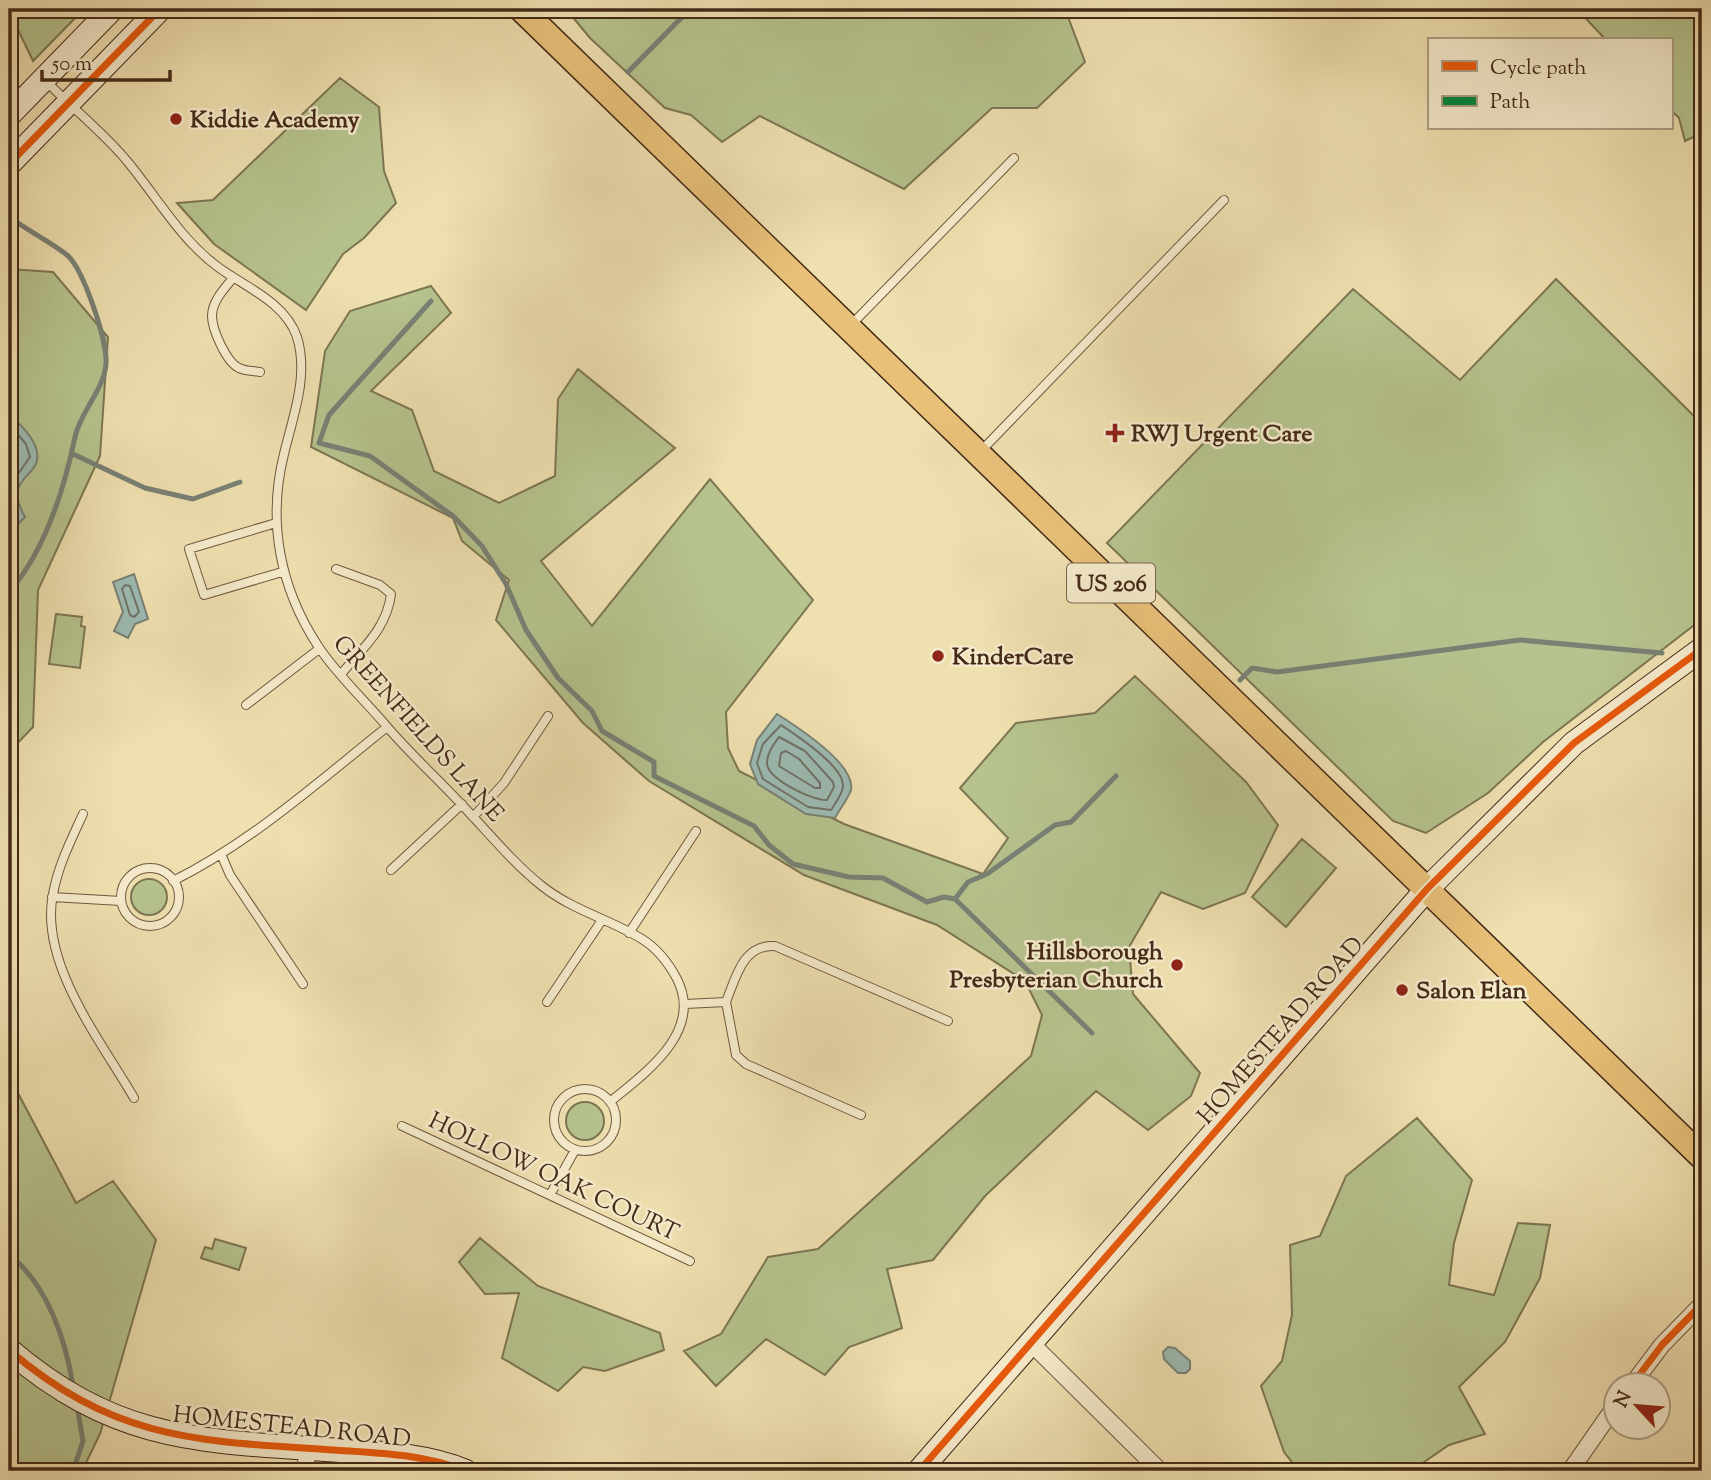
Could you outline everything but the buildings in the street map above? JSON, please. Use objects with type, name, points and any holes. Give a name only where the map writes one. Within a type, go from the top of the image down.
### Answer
[{"type":"main road","name":"US 206","points":[[521,9],[1702,1157]]},
{"type":"street","points":[[9,115],[112,9]]},
{"type":"street","points":[[9,164],[157,10]]},
{"type":"street","name":"HOMESTEAD ROAD","points":[[919,1471],[1427,889],[1574,743],[1702,649]]},
{"type":"street","points":[[1641,1372],[1662,1345],[1702,1304]]},
{"type":"street","points":[[1031,1343],[1160,1471]]},
{"type":"street","name":"HOMESTEAD ROAD","points":[[9,1350],[29,1368],[78,1399],[116,1418],[153,1431],[307,1460],[392,1454],[437,1461],[465,1471]]},
{"type":"street","points":[[1570,1471],[1602,1425]]},
{"type":"lane","name":"GREENFIELDS LANE","points":[[44,79],[125,158],[194,246],[285,315],[296,333],[303,359],[300,388],[281,466],[276,523],[282,572],[319,649],[387,727],[516,864],[569,904],[629,933],[655,949],[669,964],[681,986],[685,1004]]},
{"type":"lane","points":[[849,327],[1014,158]]},
{"type":"lane","points":[[978,454],[1224,200]]},
{"type":"lane","points":[[233,278],[215,303],[212,315],[214,328],[230,362],[239,368],[260,372]]},
{"type":"lane","points":[[276,523],[189,549],[204,594],[282,572]]},
{"type":"lane","points":[[336,569],[380,585],[391,594],[389,612],[372,641],[342,673]]},
{"type":"lane","points":[[246,705],[319,649]]},
{"type":"lane","points":[[473,817],[504,783],[548,716]]},
{"type":"lane","points":[[173,881],[221,854],[323,782],[387,727]]},
{"type":"lane","points":[[391,870],[462,804]]},
{"type":"lane","points":[[83,814],[60,866],[52,897],[54,948],[63,975],[134,1098]]},
{"type":"lane","points":[[629,933],[696,831]]},
{"type":"lane","points":[[221,854],[233,880],[303,984]]},
{"type":"lane","points":[[154,869],[173,881],[178,893],[178,903],[167,920],[159,925],[149,926],[130,919],[121,901],[124,884],[137,871],[154,869]]},
{"type":"lane","points":[[52,897],[121,901]]},
{"type":"lane","points":[[547,1002],[602,920]]},
{"type":"lane","points":[[861,1115],[747,1064],[736,1055],[726,1002],[751,951],[762,945],[775,946],[948,1021]]},
{"type":"lane","points":[[610,1102],[658,1062],[669,1048],[685,1004],[726,1002]]},
{"type":"lane","points":[[582,1090],[602,1095],[610,1102],[616,1121],[610,1139],[594,1150],[575,1150],[559,1137],[555,1128],[557,1107],[564,1098],[582,1090]]},
{"type":"lane","name":"HOLLOW OAK COURT","points":[[402,1126],[690,1261]]},
{"type":"lane","points":[[550,1195],[575,1150]]},
{"type":"green space","points":[[9,9],[84,9],[33,61]]},
{"type":"green space","points":[[566,9],[1065,9],[1085,62],[1037,108],[992,108],[904,189],[760,116],[722,142],[691,115],[665,108],[590,38]]},
{"type":"green space","points":[[1577,9],[1702,9],[1702,133],[1685,141],[1679,118],[1672,111],[1672,38],[1604,38]]},
{"type":"green space","points":[[9,11],[12,58],[9,61]]},
{"type":"green space","points":[[340,78],[379,107],[384,171],[396,203],[364,238],[343,254],[306,310],[214,244],[177,203],[213,200]]},
{"type":"green space","points":[[9,269],[53,272],[108,337],[100,456],[38,590],[33,727],[9,752]]},
{"type":"green space","points":[[1556,279],[1702,424],[1702,619],[1543,742],[1488,793],[1426,833],[1393,821],[1107,543],[1353,289],[1460,380]]},
{"type":"green space","points":[[431,286],[451,313],[371,391],[412,410],[434,471],[499,503],[555,476],[558,399],[578,369],[675,448],[541,561],[592,626],[710,479],[813,600],[726,712],[728,748],[739,771],[844,824],[983,874],[1008,838],[960,788],[1016,723],[1095,713],[1135,676],[1246,782],[1278,825],[1245,893],[1203,909],[1161,892],[1129,947],[1133,994],[1200,1073],[1191,1096],[1148,1130],[1096,1091],[985,1196],[933,1260],[887,1269],[902,1328],[849,1347],[825,1375],[766,1339],[716,1386],[684,1351],[721,1334],[768,1257],[818,1249],[1031,1056],[1042,1015],[1025,981],[937,925],[804,875],[649,781],[583,723],[496,620],[509,580],[462,541],[453,518],[311,447],[325,351],[350,311]]},
{"type":"green space","points":[[56,614],[82,617],[81,626],[85,627],[80,668],[49,664]]},
{"type":"green space","points":[[1302,839],[1336,868],[1286,927],[1252,897]]},
{"type":"green space","points":[[149,879],[162,884],[167,897],[162,910],[149,915],[136,910],[131,897],[136,884]]},
{"type":"green space","points":[[9,1076],[76,1203],[113,1181],[156,1240],[100,1434],[82,1471],[9,1471]]},
{"type":"green space","points":[[585,1102],[599,1107],[604,1121],[599,1135],[585,1140],[571,1135],[566,1121],[571,1107]]},
{"type":"green space","points":[[1417,1118],[1472,1180],[1454,1243],[1449,1285],[1494,1295],[1518,1223],[1550,1225],[1540,1278],[1505,1342],[1459,1387],[1485,1434],[1449,1445],[1411,1471],[1299,1471],[1284,1452],[1261,1386],[1282,1361],[1292,1315],[1290,1245],[1320,1236],[1346,1176]]},
{"type":"green space","points":[[480,1238],[538,1286],[660,1333],[664,1350],[605,1371],[583,1367],[558,1391],[502,1358],[519,1293],[485,1294],[459,1262]]},
{"type":"green space","points":[[215,1239],[246,1248],[239,1270],[201,1258],[205,1247],[212,1249]]},
{"type":"water","points":[[9,413],[31,438],[37,458],[35,466],[20,484],[19,503],[25,517],[15,527],[9,525]]},
{"type":"water","points":[[134,574],[148,619],[135,624],[128,638],[114,631],[123,612],[113,582]]},
{"type":"water","points":[[777,714],[823,747],[844,769],[850,780],[851,790],[835,818],[806,814],[758,784],[750,764],[757,740]]},
{"type":"water","points":[[1168,1347],[1175,1348],[1190,1361],[1190,1369],[1186,1373],[1178,1373],[1164,1359],[1163,1352]]},
{"type":"waterway","points":[[628,72],[690,9]]},
{"type":"waterway","points":[[9,592],[22,576],[43,539],[59,499],[78,428],[101,383],[106,364],[103,340],[80,274],[67,255],[18,223]]},
{"type":"waterway","points":[[431,301],[329,415],[319,443],[370,456],[453,516],[482,546],[506,584],[526,630],[558,678],[592,711],[602,731],[654,762],[654,776],[754,826],[769,845],[793,864],[849,877],[883,878],[927,902],[944,897],[955,899],[1092,1033]]},
{"type":"waterway","points":[[73,454],[145,488],[193,499],[240,482]]},
{"type":"waterway","points":[[1240,680],[1252,668],[1277,672],[1520,640],[1662,653]]},
{"type":"waterway","points":[[955,899],[968,882],[987,874],[1055,825],[1071,822],[1116,776]]},
{"type":"waterway","points":[[9,1255],[34,1281],[53,1314],[73,1386]]},
{"type":"waterway","points":[[73,1471],[83,1441],[77,1406]]},
{"type":"marked path","points":[[9,1396],[9,1421]]},
{"type":"cycle path","points":[[9,164],[160,9]]},
{"type":"cycle path","points":[[919,1471],[1427,889],[1574,743],[1702,649]]},
{"type":"cycle path","points":[[1642,1372],[1662,1345],[1702,1304]]},
{"type":"cycle path","points":[[9,1350],[48,1380],[86,1403],[124,1420],[162,1431],[242,1444],[401,1455],[465,1471]]},
{"type":"place","name":"Kiddie Academy","points":[[176,119]]},
{"type":"place","name":"RWJ Urgent Care","points":[[1115,433]]},
{"type":"place","name":"KinderCare","points":[[938,656]]},
{"type":"place","name":"Hillsborough Presbyterian Church","points":[[1177,965]]},
{"type":"place","name":"Salon Elan","points":[[1402,990]]}]
